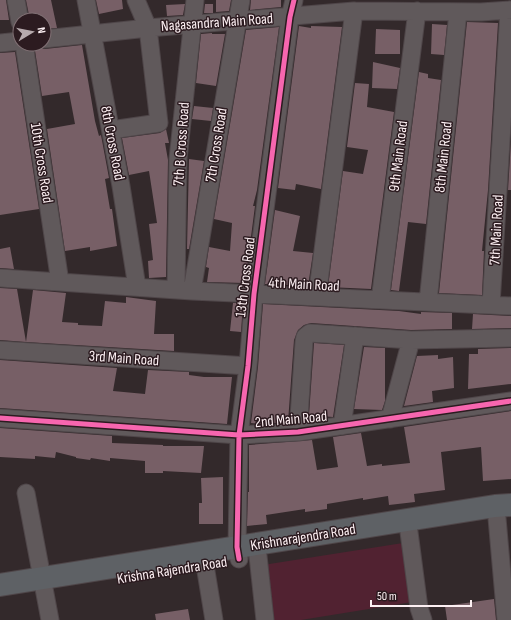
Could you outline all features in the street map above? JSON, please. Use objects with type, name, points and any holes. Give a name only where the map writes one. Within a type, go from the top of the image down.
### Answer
[{"type":"main road","name":"Krishnarajendra Road","points":[[0,585],[43,584],[244,554],[495,506],[506,513]]},
{"type":"main road","points":[[244,554],[409,532],[506,513]]},
{"type":"main road","points":[[0,597],[43,584]]},
{"type":"street","points":[[16,0],[18,12]]},
{"type":"street","name":"8th Cross Road","points":[[86,0],[121,186],[136,287]]},
{"type":"street","name":"7th B Cross Road","points":[[184,290],[178,159],[195,0]]},
{"type":"street","name":"7th Cross Road","points":[[184,290],[241,0]]},
{"type":"street","name":"13th Cross Road","points":[[265,620],[244,554],[239,435],[248,366],[254,294],[290,17],[294,0]]},
{"type":"street","points":[[139,3],[148,28],[160,123]]},
{"type":"street","name":"Nagasandra Main Road","points":[[52,38],[192,24],[236,22],[354,11],[417,11],[454,6],[481,6]]},
{"type":"street","name":"8th Main Road","points":[[428,302],[454,6]]},
{"type":"street","points":[[481,6],[510,10]]},
{"type":"street","name":"7th Main Road","points":[[491,305],[510,10]]},
{"type":"street","points":[[317,297],[354,11]]},
{"type":"street","name":"9th Main Road","points":[[380,300],[417,11]]},
{"type":"street","points":[[0,43],[12,42]]},
{"type":"street","name":"10th Cross Road","points":[[25,52],[60,282]]},
{"type":"street","points":[[111,130],[182,119]]},
{"type":"street","name":"4th Main Road","points":[[0,278],[254,294],[511,306]]},
{"type":"street","points":[[298,432],[305,337],[310,333],[411,340],[511,338]]},
{"type":"street","points":[[342,426],[355,336]]},
{"type":"street","points":[[390,419],[411,340]]},
{"type":"street","name":"3rd Main Road","points":[[0,350],[248,366]]},
{"type":"street","name":"2nd Main Road","points":[[0,418],[239,435],[298,432],[511,401]]},
{"type":"street","points":[[26,493],[50,620]]},
{"type":"street","points":[[506,513],[506,620]]},
{"type":"street","points":[[409,532],[419,608],[423,620]]},
{"type":"street","points":[[204,559],[214,620]]},
{"type":"shaded area","points":[[403,543],[412,602],[301,620],[272,620],[263,565]]},
{"type":"building","points":[[0,0],[6,0],[9,20],[0,20]]},
{"type":"building","points":[[26,0],[51,0],[57,28],[52,28],[52,12],[28,12]]},
{"type":"building","points":[[96,0],[122,0],[123,9],[99,14]]},
{"type":"building","points":[[216,0],[231,0],[229,11],[216,12]]},
{"type":"building","points":[[251,0],[281,0],[281,7],[250,10]]},
{"type":"building","points":[[185,4],[183,15],[167,16],[166,5]]},
{"type":"building","points":[[205,4],[213,4],[213,13],[204,13]]},
{"type":"building","points":[[467,22],[498,23],[488,190],[482,251],[484,251],[482,295],[439,293]]},
{"type":"building","points":[[432,24],[447,25],[444,55],[431,54]]},
{"type":"building","points":[[299,26],[311,28],[311,26],[342,27],[321,189],[296,184],[295,190],[278,188]]},
{"type":"building","points":[[279,27],[257,190],[253,206],[255,206],[245,283],[207,282],[209,268],[206,267],[209,247],[230,251],[232,223],[214,219],[246,30]]},
{"type":"building","points":[[376,29],[400,30],[400,54],[375,54]]},
{"type":"building","points":[[201,34],[225,34],[216,86],[196,83]]},
{"type":"building","points":[[82,45],[95,121],[99,136],[101,135],[109,178],[105,179],[110,209],[112,209],[117,246],[90,251],[90,247],[65,251],[47,129],[75,124],[69,92],[42,96],[35,52],[52,52],[52,48]]},
{"type":"building","points":[[15,52],[39,209],[0,215],[0,53]]},
{"type":"building","points":[[373,62],[400,68],[397,89],[372,88]]},
{"type":"building","points":[[419,72],[428,74],[428,78],[441,80],[426,224],[408,222],[399,291],[391,290]]},
{"type":"building","points":[[355,83],[369,84],[367,107],[394,112],[371,289],[328,287],[343,171],[363,174],[368,150],[347,147]]},
{"type":"building","points":[[194,106],[213,108],[211,121],[192,119]]},
{"type":"building","points":[[166,129],[169,143],[165,143],[168,160],[166,277],[149,278],[148,261],[153,260],[149,224],[157,223],[149,171],[129,175],[122,138],[160,133]]},
{"type":"building","points":[[511,141],[511,190],[508,190]]},
{"type":"building","points":[[189,159],[204,161],[189,249],[187,249]]},
{"type":"building","points":[[275,210],[300,216],[293,251],[313,253],[308,286],[265,284]]},
{"type":"building","points":[[10,247],[14,269],[0,268],[0,249]]},
{"type":"building","points":[[0,288],[17,289],[26,342],[0,340]]},
{"type":"building","points":[[33,290],[66,293],[62,322],[78,323],[78,325],[102,326],[105,301],[126,303],[126,297],[156,301],[154,334],[174,334],[174,351],[26,342]]},
{"type":"building","points":[[233,303],[243,303],[241,332],[230,331]]},
{"type":"building","points":[[263,304],[399,311],[421,314],[421,312],[452,313],[452,329],[411,330],[311,323],[304,325],[298,330],[294,340],[288,422],[264,424],[251,423],[258,367]]},
{"type":"building","points":[[473,314],[511,316],[511,328],[472,329]]},
{"type":"building","points":[[314,343],[344,345],[333,417],[309,415]]},
{"type":"building","points":[[364,347],[385,348],[385,401],[382,410],[354,409]]},
{"type":"building","points":[[511,348],[511,384],[468,389],[469,354],[478,354],[478,349]]},
{"type":"building","points":[[438,355],[438,359],[453,357],[454,388],[432,391],[433,402],[404,406],[417,356]]},
{"type":"building","points":[[0,360],[117,368],[113,391],[145,394],[148,370],[189,372],[189,375],[204,377],[232,377],[227,424],[0,408]]},
{"type":"building","points":[[511,411],[511,479],[483,481],[481,447],[441,452],[445,490],[414,494],[415,502],[389,505],[388,496],[363,500],[363,498],[327,504],[327,509],[305,512],[305,509],[266,515],[267,524],[247,526],[249,445],[312,440],[317,470],[338,467],[333,437],[361,433],[367,466],[410,463],[404,427]]},
{"type":"building","points":[[0,428],[112,436],[112,443],[163,446],[204,446],[201,473],[163,471],[163,473],[145,473],[145,461],[110,458],[110,461],[91,458],[90,460],[76,458],[56,452],[55,458],[35,456],[35,459],[0,457]]},
{"type":"building","points":[[223,477],[223,524],[199,524],[199,503],[202,503],[201,478]]},
{"type":"building","points":[[494,599],[496,620],[447,620],[445,606]]},
{"type":"building","points":[[188,609],[190,620],[156,620],[155,614]]},
{"type":"cycle path","points":[[239,559],[237,547],[239,435],[248,366],[254,294],[290,17],[294,0]]},
{"type":"cycle path","points":[[0,418],[239,435],[298,432],[511,401]]}]
